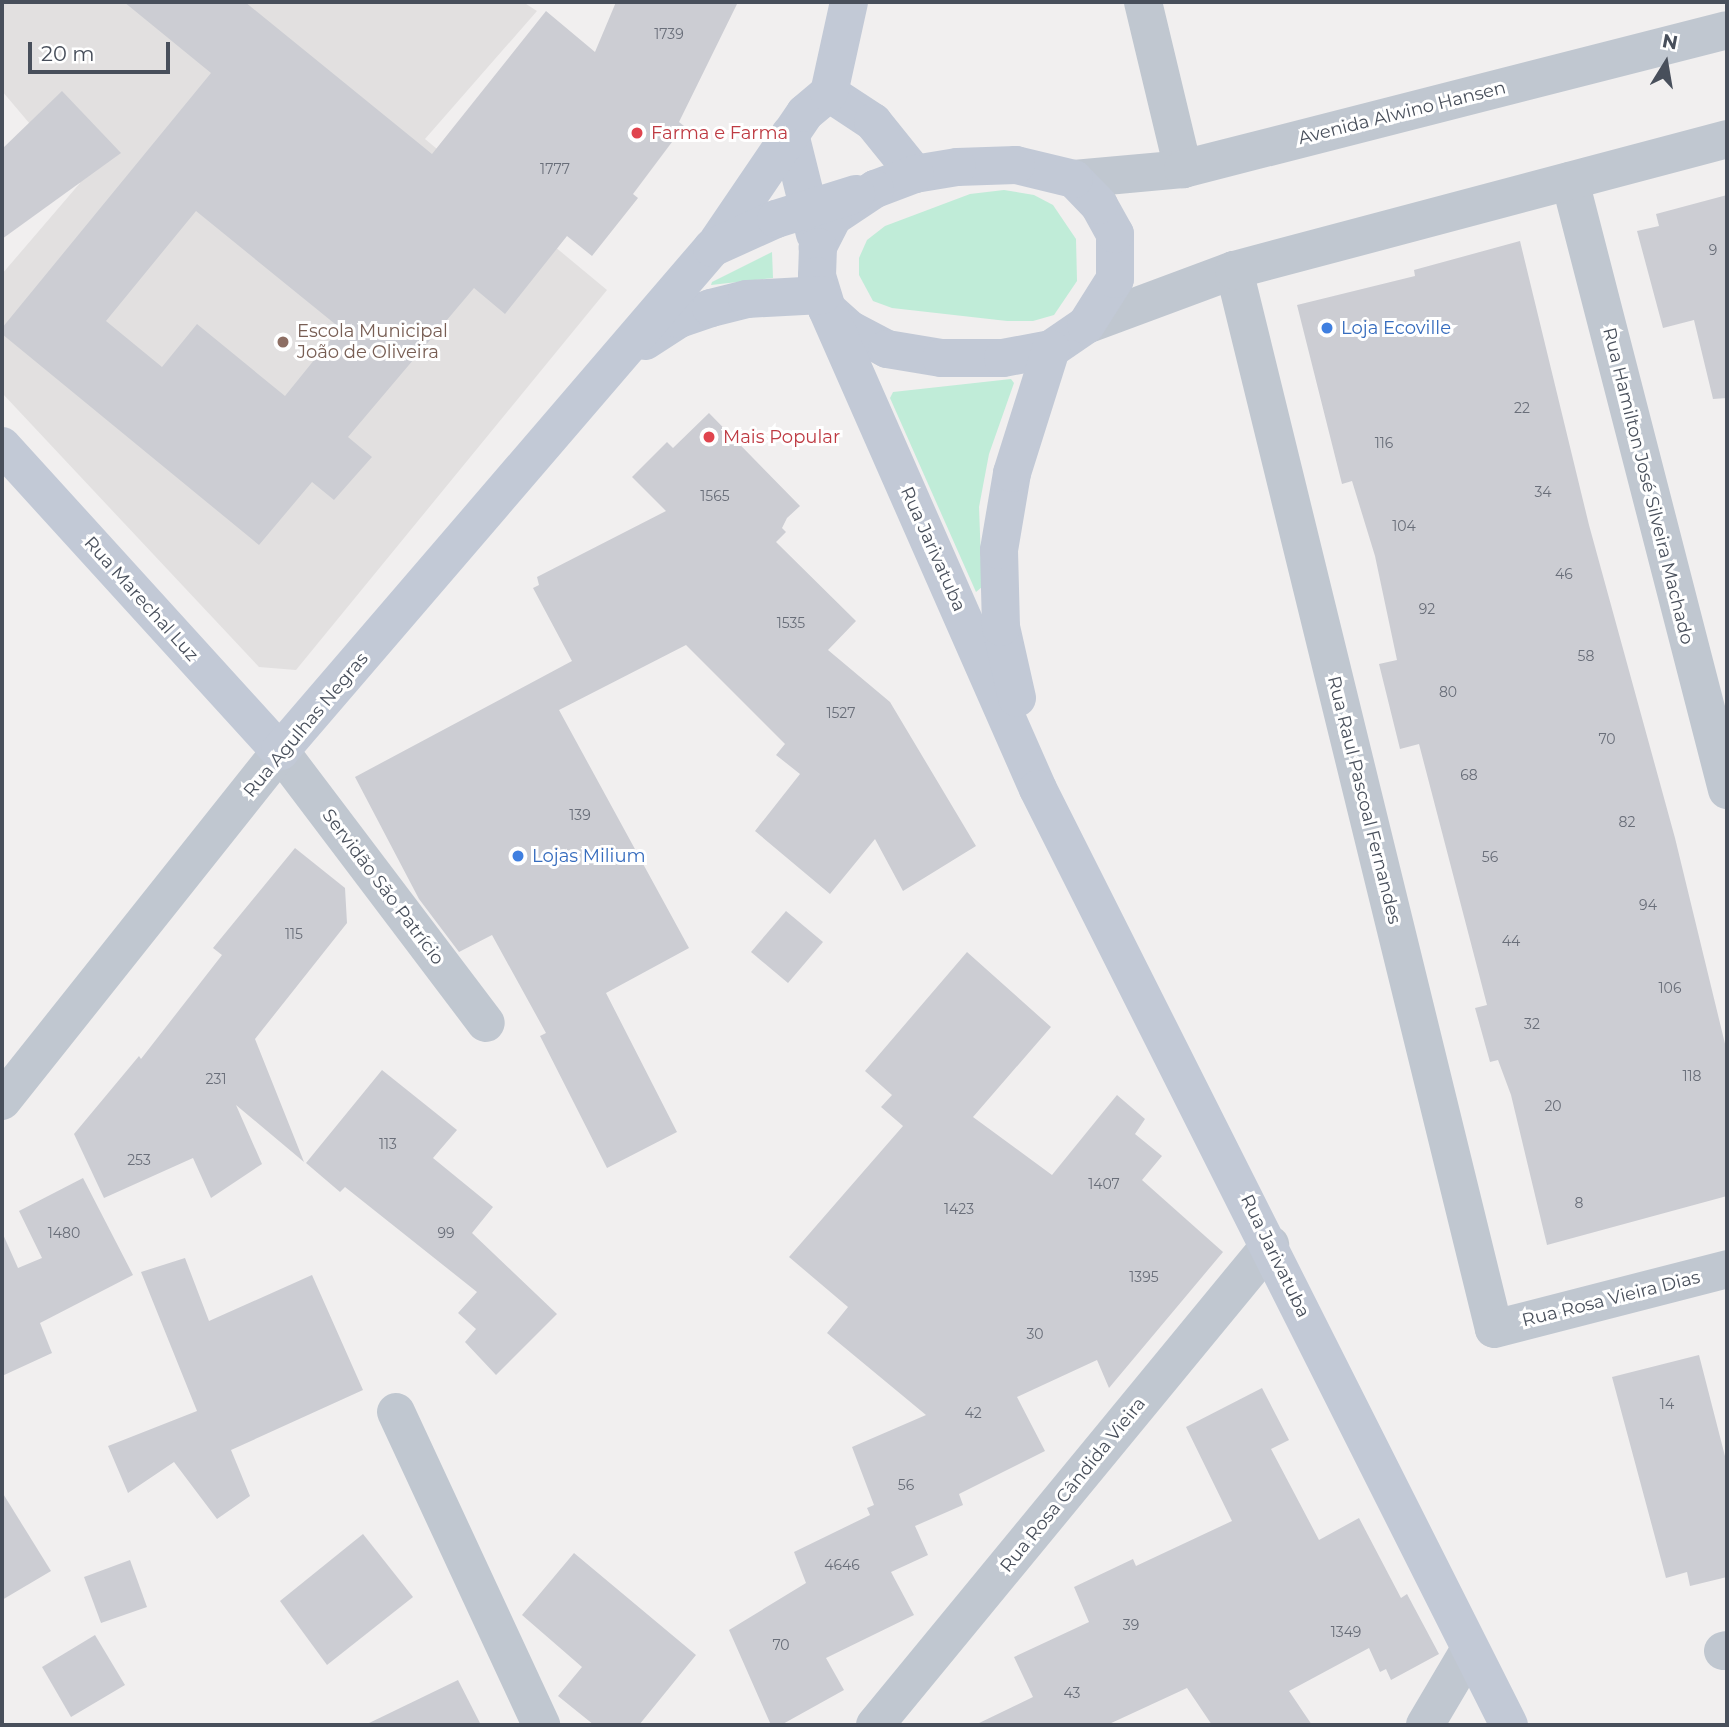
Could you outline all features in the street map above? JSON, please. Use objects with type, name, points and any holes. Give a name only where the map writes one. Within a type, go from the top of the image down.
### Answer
[{"type":"main road","points":[[818,247],[790,134],[829,93],[849,2]]},
{"type":"main road","points":[[829,93],[873,122],[915,174]]},
{"type":"main road","name":"Rua Agulhas Negras","points":[[280,751],[712,248],[790,134]]},
{"type":"main road","points":[[818,247],[833,217],[875,189],[915,174],[957,167],[1016,165],[1074,179],[1099,205],[1115,234],[1115,279],[1086,325],[1051,349],[1003,358],[941,358],[887,349],[849,329],[825,302]]},
{"type":"main road","name":"Rua Agulhas Negras","points":[[712,248],[807,209],[875,189]]},
{"type":"main road","name":"Rua Jarivatuba","points":[[818,247],[817,276],[825,302],[1038,789],[1270,1245],[1509,1725]]},
{"type":"main road","name":"Rua Agulhas Negras","points":[[620,357],[679,319],[711,307],[761,298],[825,302]]},
{"type":"main road","name":"Rua Jarivatuba","points":[[1038,789],[1001,627],[999,550],[1012,473],[1051,349]]},
{"type":"main road","name":"Rua Marechal Luz","points":[[2,446],[280,751]]},
{"type":"street","points":[[1143,2],[1182,169]]},
{"type":"street","name":"Avenida Alwino Hansen","points":[[1074,179],[1182,169],[1727,30]]},
{"type":"street","points":[[1086,325],[1234,270],[1727,139]]},
{"type":"street","name":"Rua Hamilton José Silveira Machado","points":[[1570,181],[1727,790]]},
{"type":"street","name":"Rua Raul Pascoal Fernandes","points":[[1234,270],[1494,1329]]},
{"type":"street","name":"Servidão São Patrício","points":[[280,751],[486,1023]]},
{"type":"street","name":"Rua Agulhas Negras","points":[[2,1101],[280,751]]},
{"type":"street","name":"Rua Rosa Cândida Vieira","points":[[876,1725],[1270,1245]]},
{"type":"street","name":"Rua Rosa Vieira Dias","points":[[1494,1329],[1727,1269]]},
{"type":"street","points":[[396,1412],[541,1725]]},
{"type":"street","points":[[1424,1725],[1470,1649]]},
{"type":"shaded area","name":"Escola Municipal João de Oliveira","points":[[2,2],[523,2],[537,11],[425,139],[607,290],[296,670],[259,667],[2,393],[2,274],[80,183],[2,91]]},
{"type":"green space","points":[[1004,190],[1034,195],[1053,205],[1076,239],[1077,281],[1054,315],[1033,321],[1007,321],[892,308],[873,301],[859,275],[859,258],[867,240],[885,226],[970,194]]},
{"type":"green space","points":[[772,252],[773,278],[711,285],[712,282]]},
{"type":"green space","points":[[1011,379],[1014,383],[989,454],[979,507],[982,587],[976,592],[890,398],[893,392]]},
{"type":"building","points":[[124,2],[245,2],[432,154],[546,11],[595,52],[616,2],[738,2],[679,122],[684,126],[633,194],[638,198],[592,256],[567,236],[505,314],[474,288],[348,437],[372,457],[334,500],[312,482],[259,545],[2,334],[2,328],[211,73]],"holes":[[[196,211],[340,328],[285,396],[197,324],[162,367],[106,321]]]},
{"type":"building","points":[[62,91],[121,153],[2,239],[2,149]]},
{"type":"building","points":[[1727,195],[1727,398],[1713,399],[1694,320],[1663,328],[1637,231],[1659,226],[1656,214]]},
{"type":"building","points":[[1520,241],[1589,525],[1675,838],[1727,1052],[1727,1196],[1547,1245],[1511,1095],[1498,1060],[1490,1062],[1475,1008],[1487,1005],[1419,744],[1400,749],[1379,664],[1397,660],[1375,556],[1352,481],[1342,484],[1297,305],[1415,276],[1414,270]]},
{"type":"building","points":[[709,413],[800,506],[787,518],[782,528],[786,532],[776,542],[856,621],[828,650],[890,702],[976,846],[903,891],[875,839],[830,894],[755,831],[800,774],[776,755],[785,744],[686,645],[559,710],[689,948],[606,993],[677,1132],[607,1168],[540,1036],[546,1033],[492,935],[459,952],[419,899],[355,777],[572,661],[533,588],[539,585],[537,577],[666,511],[632,477],[667,442],[673,448]]},
{"type":"building","points":[[295,848],[345,888],[347,923],[255,1039],[304,1162],[236,1105],[262,1164],[211,1198],[193,1158],[104,1198],[74,1134],[139,1056],[141,1059],[222,955],[213,948]]},
{"type":"building","points":[[786,911],[823,942],[788,983],[751,952]]},
{"type":"building","points":[[967,952],[1051,1027],[973,1117],[1052,1175],[1117,1095],[1145,1119],[1135,1134],[1162,1156],[1142,1180],[1223,1252],[1109,1388],[1097,1360],[1017,1397],[1045,1451],[959,1494],[963,1505],[915,1526],[928,1555],[891,1572],[914,1615],[826,1658],[844,1690],[781,1725],[771,1725],[729,1630],[806,1583],[794,1552],[870,1515],[867,1508],[874,1505],[852,1447],[926,1415],[827,1333],[848,1307],[789,1257],[903,1126],[881,1107],[892,1095],[865,1071]]},
{"type":"building","points":[[382,1070],[457,1130],[433,1158],[493,1207],[472,1233],[557,1314],[496,1375],[465,1342],[476,1329],[458,1313],[477,1292],[345,1187],[340,1192],[306,1163]]},
{"type":"building","points":[[83,1178],[133,1275],[40,1323],[52,1353],[2,1376],[2,1232],[18,1268],[42,1258],[19,1211]]},
{"type":"building","points":[[185,1258],[209,1321],[312,1275],[363,1390],[231,1450],[250,1496],[217,1519],[174,1462],[128,1493],[108,1446],[197,1411],[141,1272]]},
{"type":"building","points":[[1699,1355],[1727,1464],[1727,1577],[1690,1586],[1687,1572],[1666,1578],[1612,1377]]},
{"type":"building","points":[[1262,1388],[1289,1440],[1271,1449],[1319,1540],[1359,1518],[1401,1598],[1407,1594],[1439,1654],[1391,1680],[1386,1669],[1380,1672],[1369,1648],[1289,1691],[1312,1725],[1212,1725],[1187,1688],[1107,1725],[975,1725],[1033,1697],[1014,1657],[1089,1622],[1074,1587],[1133,1559],[1136,1566],[1232,1521],[1186,1427]]},
{"type":"building","points":[[2,1492],[51,1571],[2,1600]]},
{"type":"building","points":[[363,1534],[413,1597],[327,1665],[280,1601]]},
{"type":"building","points":[[574,1553],[696,1655],[639,1725],[594,1725],[558,1696],[582,1667],[522,1615]]},
{"type":"building","points":[[130,1560],[147,1607],[101,1623],[84,1577]]},
{"type":"building","points":[[95,1635],[125,1685],[71,1717],[42,1667]]},
{"type":"building","points":[[458,1680],[481,1725],[365,1725]]},
{"type":"place","name":"Farma e Farma","points":[[637,133]]},
{"type":"place","name":"Loja Ecoville","points":[[1327,328]]},
{"type":"place","name":"Escola Municipal João de Oliveira","points":[[283,342]]},
{"type":"place","name":"Mais Popular","points":[[709,437]]},
{"type":"place","name":"Lojas Milium","points":[[518,856]]}]
